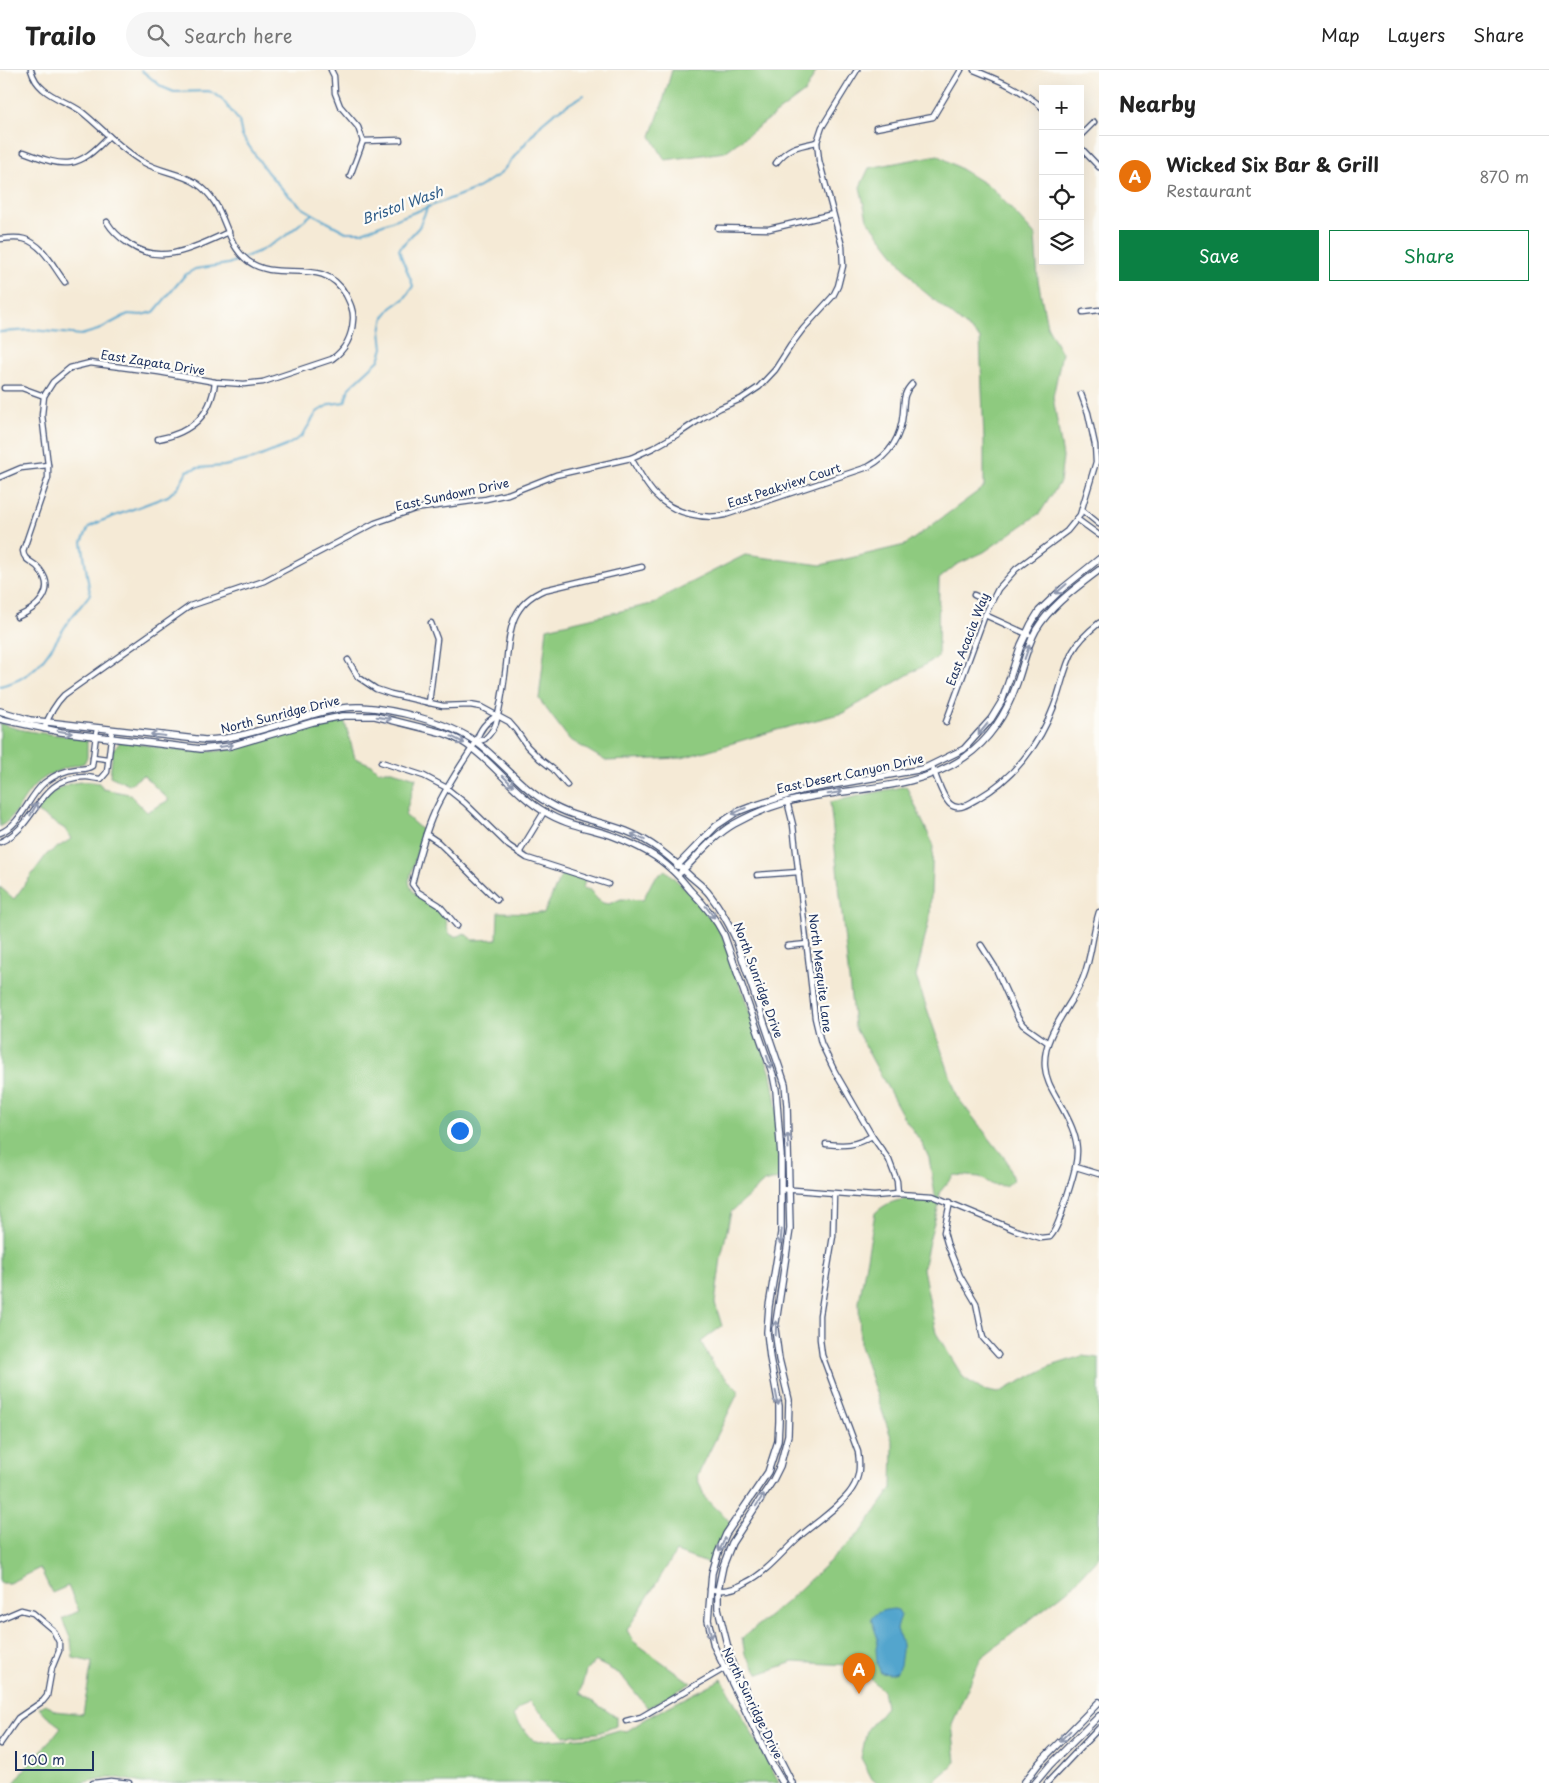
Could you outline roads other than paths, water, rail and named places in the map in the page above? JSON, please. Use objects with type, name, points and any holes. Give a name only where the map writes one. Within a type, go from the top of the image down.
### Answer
[{"type":"street","points":[[31,70],[35,80],[43,89],[73,106],[141,161],[200,186],[212,197],[229,232],[180,252],[155,255],[144,253],[117,236],[107,222]]},
{"type":"street","points":[[331,70],[334,76],[335,93],[340,106],[358,127],[363,141],[350,176]]},
{"type":"street","points":[[776,163],[783,154],[794,147],[817,142],[822,127],[856,70]]},
{"type":"street","points":[[876,128],[933,117],[961,70]]},
{"type":"street","points":[[974,70],[1011,86],[1039,105]]},
{"type":"street","points":[[1084,132],[1094,122]]},
{"type":"street","points":[[24,152],[49,162],[72,164],[90,155],[109,136]]},
{"type":"street","points":[[363,141],[400,140]]},
{"type":"street","name":"East Sundown Drive","points":[[44,729],[56,703],[64,695],[190,606],[264,581],[375,523],[401,513],[497,497],[556,475],[631,458],[670,439],[720,408],[750,394],[775,370],[791,344],[833,296],[844,266],[842,246],[819,160],[817,142]]},
{"type":"street","points":[[1084,151],[1099,167]]},
{"type":"street","points":[[718,228],[769,230],[833,214]]},
{"type":"street","name":"East Zapata Drive","points":[[44,396],[52,382],[62,373],[70,368],[90,362],[215,382],[244,384],[263,382],[326,362],[340,352],[349,338],[353,317],[352,307],[343,290],[332,279],[319,273],[262,269],[244,258],[236,248],[229,232]]},
{"type":"street","points":[[0,239],[24,238],[35,243],[65,282]]},
{"type":"street","points":[[1083,312],[1099,310]]},
{"type":"street","points":[[158,440],[170,437],[184,430],[203,415],[211,402],[215,382]]},
{"type":"street","name":"East Peakview Court","points":[[631,458],[650,491],[668,506],[679,512],[702,517],[725,515],[868,467],[886,456],[897,441],[903,420],[904,396],[912,384]]},
{"type":"street","points":[[4,388],[22,388],[44,396],[42,414],[48,466],[47,482],[23,550],[23,557],[40,569],[46,586],[45,592],[40,603],[35,608],[16,617]]},
{"type":"street","name":"East Acacia Way","points":[[946,722],[985,615],[998,589],[1016,569],[1067,531],[1082,510],[1096,462],[1095,444],[1088,413],[1081,394]]},
{"type":"street","points":[[0,477],[21,468],[48,466]]},
{"type":"street","points":[[1082,510],[1099,524]]},
{"type":"street","points":[[1077,519],[1099,536]]},
{"type":"street","name":"East Desert Canyon Drive","points":[[673,870],[724,819],[750,807],[785,795],[842,782],[923,769],[964,750],[991,719],[1002,700],[1026,634],[1039,611],[1048,601],[1099,559]]},
{"type":"street","points":[[476,742],[486,740],[496,723],[505,677],[510,630],[515,615],[527,600],[544,590],[642,567]]},
{"type":"street","name":"East Desert Canyon Drive","points":[[678,876],[722,832],[746,818],[787,802],[814,796],[909,782],[935,773],[967,756],[995,728],[1011,700],[1033,637],[1041,623],[1054,607],[1099,570]]},
{"type":"street","points":[[974,594],[990,604]]},
{"type":"street","points":[[985,615],[1033,637]]},
{"type":"street","points":[[429,703],[437,639],[432,623]]},
{"type":"street","points":[[932,766],[948,802],[957,808],[988,793],[1003,781],[1020,763],[1038,738],[1054,706],[1073,653],[1083,638],[1099,623]]},
{"type":"street","points":[[348,660],[358,677],[376,689],[443,706],[476,706],[508,722],[527,746],[553,769],[567,785]]},
{"type":"street","name":"North Sunridge Drive","points":[[0,711],[20,718],[47,722],[185,738],[218,739],[244,734],[320,712],[359,707],[394,710],[464,734],[476,742],[548,804],[642,838],[678,864],[709,894],[728,922],[735,937],[785,1084],[787,1105],[790,1229],[775,1328],[779,1359],[789,1400],[785,1450],[773,1480],[732,1543],[723,1566],[718,1590],[718,1608],[732,1664],[792,1783]]},
{"type":"street","name":"North Sunridge Drive","points":[[0,719],[44,729],[96,737],[211,748],[231,746],[327,718],[362,715],[394,720],[443,733],[454,737],[472,748],[521,794],[544,812],[572,824],[614,836],[646,850],[673,870],[708,908],[724,935],[773,1075],[779,1114],[781,1189],[780,1242],[769,1306],[767,1332],[779,1406],[778,1441],[768,1472],[726,1534],[718,1553],[712,1573],[708,1620],[714,1646],[770,1761],[783,1783]]},
{"type":"street","points":[[457,926],[439,905],[418,892],[412,884],[434,812],[476,742],[478,735],[490,720],[497,716]]},
{"type":"street","points":[[10,837],[3,832],[20,817],[38,789],[49,779],[62,773],[92,766],[97,728]]},
{"type":"street","points":[[484,728],[490,732]]},
{"type":"street","points":[[0,842],[22,828],[40,799],[51,788],[69,780],[89,777],[101,779],[103,777],[107,772],[107,759],[112,730]]},
{"type":"street","points":[[93,757],[107,759]]},
{"type":"street","points":[[381,762],[424,776],[447,788],[509,846],[527,858],[608,884]]},
{"type":"street","points":[[88,768],[89,777]]},
{"type":"street","name":"North Mesquite Lane","points":[[785,795],[793,825],[815,1018],[821,1043],[835,1072],[872,1136],[890,1160],[897,1181],[898,1194]]},
{"type":"street","points":[[519,853],[544,812]]},
{"type":"street","points":[[426,834],[438,842],[497,900]]},
{"type":"street","points":[[757,875],[799,872]]},
{"type":"street","points":[[781,1189],[874,1196],[898,1194],[933,1196],[1015,1230],[1041,1238],[1050,1237],[1063,1208],[1076,1167],[1077,1153],[1075,1131],[1047,1080],[1045,1066],[1047,1042],[1083,979],[1099,912]]},
{"type":"street","points":[[787,946],[807,944]]},
{"type":"street","points":[[981,945],[995,967],[1018,1018],[1023,1025],[1047,1042]]},
{"type":"street","points":[[826,1144],[846,1146],[859,1143],[872,1136]]},
{"type":"street","points":[[1076,1167],[1099,1174]]},
{"type":"street","points":[[710,1589],[718,1590],[738,1586],[759,1575],[842,1500],[852,1489],[858,1476],[860,1464],[858,1452],[822,1355],[820,1339],[820,1315],[833,1236],[834,1194]]},
{"type":"street","points":[[950,1202],[944,1232],[947,1243],[960,1276],[976,1303],[981,1334],[998,1355]]},
{"type":"street","points":[[0,1619],[21,1610],[33,1613],[54,1630],[59,1642],[59,1651],[52,1668],[47,1696],[43,1701],[18,1718],[0,1744]]},
{"type":"street","points":[[626,1721],[641,1717],[732,1664]]},
{"type":"street","points":[[1024,1783],[1040,1762],[1099,1702]]},
{"type":"street","points":[[746,1711],[755,1708]]},
{"type":"street","points":[[1035,1783],[1050,1765],[1099,1716]]},
{"type":"street","points":[[1047,1783],[1099,1728]]},
{"type":"street","points":[[93,1783],[111,1780],[129,1783]]},
{"type":"water","points":[[884,1610],[898,1610],[901,1615],[897,1629],[902,1644],[900,1665],[897,1672],[890,1674],[881,1673],[877,1664],[876,1649],[878,1639],[871,1619]]},
{"type":"waterway","name":"Bristol Wash","points":[[141,70],[162,87],[174,92],[209,91],[221,98],[239,121],[242,136],[267,172],[287,194],[303,208],[346,232],[362,232],[476,189],[500,174],[542,123],[554,113],[584,95]]},
{"type":"waterway","points":[[0,686],[24,677],[41,662],[90,594],[82,542],[89,527],[168,496],[178,487],[187,471],[197,468],[224,466],[253,459],[286,446],[302,436],[317,412],[330,404],[345,402],[349,388],[379,360],[383,348],[381,331],[384,317],[391,308],[405,298],[413,286],[399,249],[419,227],[428,206]]},
{"type":"waterway","points":[[0,332],[33,330],[81,335],[98,330],[128,314],[141,315],[154,312],[185,275],[195,269],[228,264],[260,251],[284,237],[312,214]]},
{"type":"place","name":"Wicked Six Bar & Grill","points":[[859,1694]]}]
